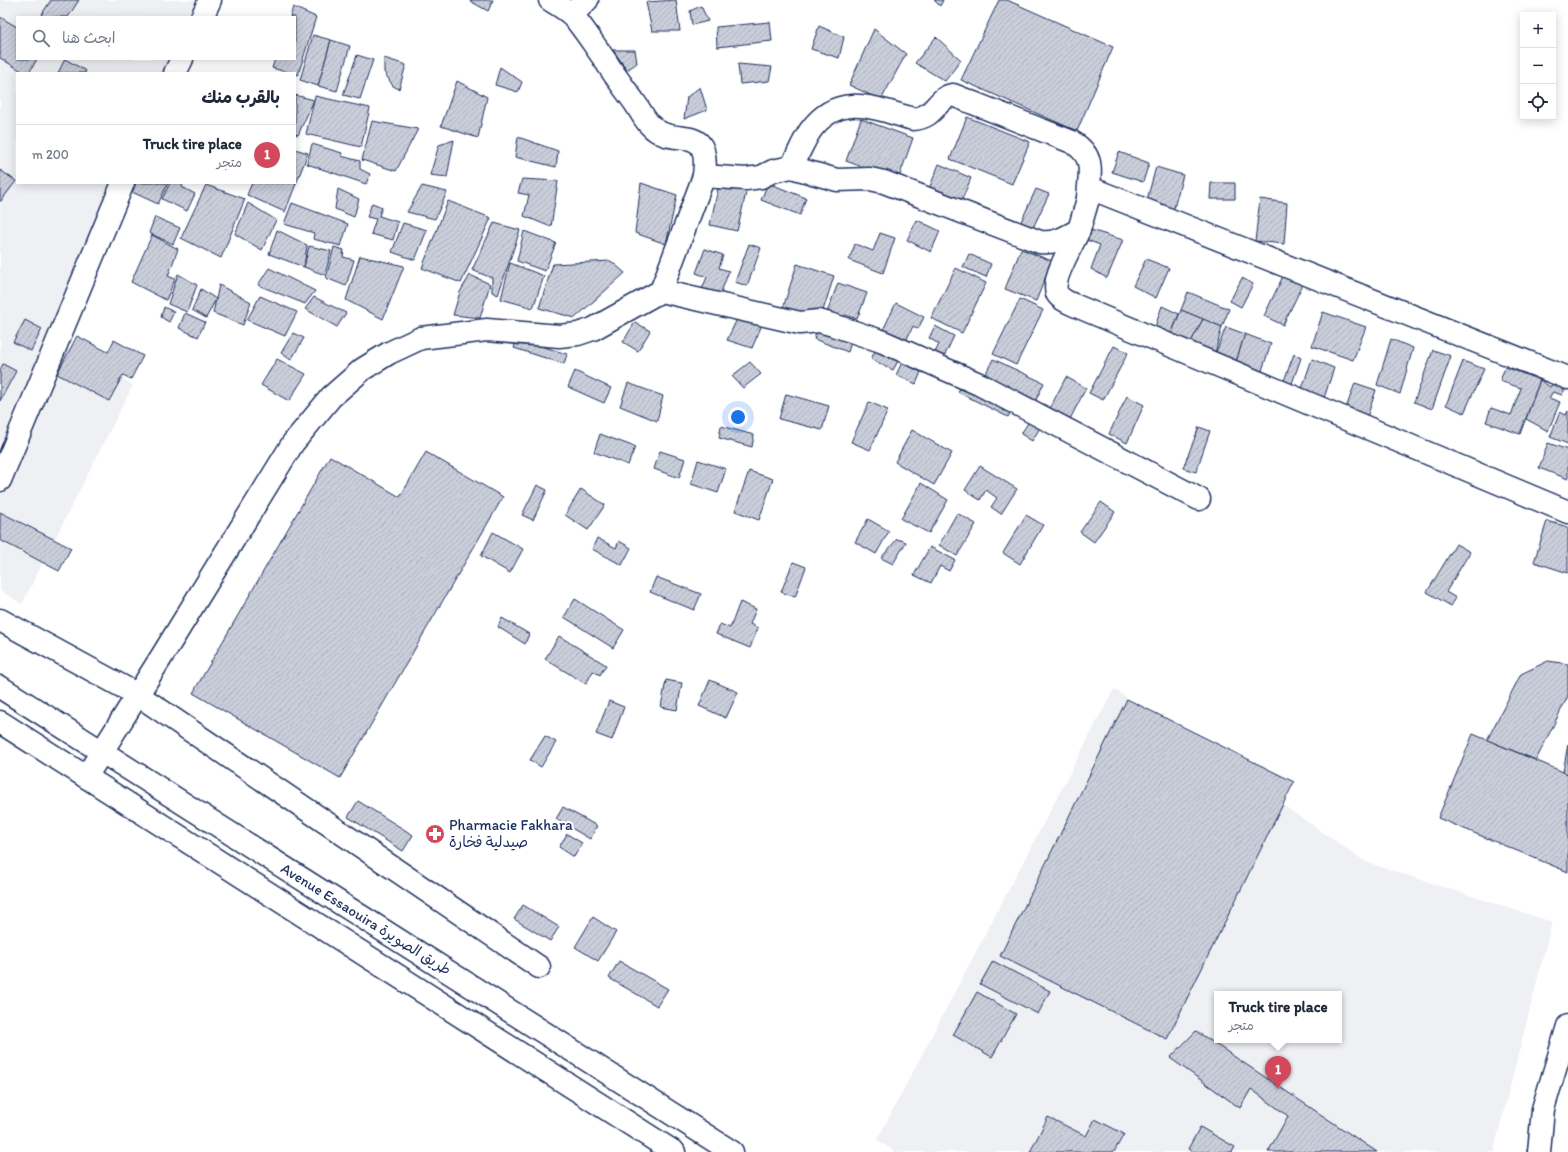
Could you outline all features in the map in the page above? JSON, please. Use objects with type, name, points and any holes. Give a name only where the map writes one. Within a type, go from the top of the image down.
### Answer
[{"type":"street","points":[[202,16],[210,0]]},
{"type":"street","points":[[86,777],[293,443],[331,397],[363,369],[389,353],[421,338],[487,330],[559,336],[578,334],[593,329],[661,291],[704,176],[706,161],[704,150],[701,145],[693,140],[662,134],[650,125],[592,40],[572,15],[550,0]]},
{"type":"street","points":[[572,15],[587,0]]},
{"type":"street","points":[[176,72],[182,60]]},
{"type":"street","points":[[792,167],[810,131],[823,118],[837,108],[849,105],[870,107],[913,119],[920,119],[931,112],[948,96],[953,95],[1072,142],[1081,147],[1086,153],[1090,162],[1088,199],[1079,230],[1057,278],[1056,288],[1058,295],[1064,300],[1089,312],[1568,512]]},
{"type":"street","points":[[704,176],[746,179],[761,177],[773,171],[792,167],[837,180],[870,179],[884,182],[1040,242],[1053,243],[1079,230]]},
{"type":"street","points":[[0,480],[123,184]]},
{"type":"street","points":[[1088,199],[1095,190],[1568,378]]},
{"type":"street","points":[[661,291],[800,323],[819,321],[852,330],[881,341],[979,384],[1199,499]]},
{"type":"street","points":[[0,620],[138,695],[540,967]]},
{"type":"street","name":"Avenue Essaouira طريق الصويرة","points":[[0,687],[732,1152]]},
{"type":"street","name":"Avenue Essaouira طريق الصويرة","points":[[0,722],[674,1152]]},
{"type":"street","points":[[1539,1152],[1543,1109],[1568,1026]]},
{"type":"shaded area","points":[[0,0],[211,0],[203,16],[16,16],[16,60],[184,60],[178,72],[16,72],[16,184],[129,184],[58,342],[133,385],[22,604],[0,590]]},
{"type":"shaded area","points":[[1114,689],[1366,862],[1552,922],[1495,1146],[1495,1152],[895,1152],[877,1140]]},
{"type":"building","points":[[51,0],[79,0],[69,16],[41,16]]},
{"type":"building","points":[[493,0],[488,11],[470,1]]},
{"type":"building","points":[[676,0],[680,31],[652,31],[646,2]]},
{"type":"building","points":[[934,0],[943,0],[940,6]]},
{"type":"building","points":[[999,0],[1007,0],[1113,47],[1077,131],[961,80]]},
{"type":"building","points":[[701,6],[708,21],[692,25],[690,11]]},
{"type":"building","points":[[293,7],[316,17],[298,75],[296,75],[296,72],[286,72],[272,68],[275,60],[296,60],[296,16],[290,16]]},
{"type":"building","points":[[0,17],[16,26],[16,60],[36,60],[30,72],[23,72],[0,58]]},
{"type":"building","points":[[770,22],[772,41],[717,47],[716,27]]},
{"type":"building","points":[[819,26],[844,37],[839,58],[811,49]]},
{"type":"building","points":[[874,29],[906,54],[881,100],[849,85]]},
{"type":"building","points":[[313,35],[331,40],[318,86],[300,80]]},
{"type":"building","points":[[936,37],[961,60],[945,81],[915,63]]},
{"type":"building","points":[[331,40],[350,46],[337,91],[318,86]]},
{"type":"building","points":[[613,50],[635,50],[637,63],[627,70]]},
{"type":"building","points":[[357,55],[373,60],[360,99],[343,95]]},
{"type":"building","points":[[384,58],[406,65],[399,89],[393,86],[384,72]]},
{"type":"building","points":[[64,60],[86,71],[86,72],[58,72]]},
{"type":"building","points":[[738,64],[772,67],[769,81],[740,84]]},
{"type":"building","points":[[500,67],[522,82],[518,92],[495,85]]},
{"type":"building","points":[[457,81],[487,97],[478,138],[441,126]]},
{"type":"building","points":[[700,87],[707,110],[684,119],[687,97]]},
{"type":"building","points":[[296,95],[314,100],[298,135],[296,134]]},
{"type":"building","points":[[315,96],[370,108],[361,147],[306,134]]},
{"type":"building","points":[[967,117],[1030,142],[1012,184],[950,159]]},
{"type":"building","points":[[861,119],[913,138],[898,180],[846,161]]},
{"type":"building","points":[[372,121],[418,129],[396,171],[362,160]]},
{"type":"building","points":[[518,137],[558,151],[556,167],[515,157]]},
{"type":"building","points":[[454,140],[447,177],[430,175],[439,145]]},
{"type":"building","points":[[312,144],[342,153],[341,156],[360,161],[360,169],[370,174],[366,184],[307,164]]},
{"type":"building","points":[[296,149],[308,153],[296,184]]},
{"type":"building","points":[[1119,152],[1149,163],[1143,182],[1112,172]]},
{"type":"building","points":[[939,164],[971,178],[959,207],[927,194]]},
{"type":"building","points":[[1156,167],[1183,175],[1172,215],[1145,207]]},
{"type":"building","points":[[0,170],[16,181],[1,201],[0,201]]},
{"type":"building","points":[[522,179],[558,181],[551,227],[524,216],[529,195],[518,193]]},
{"type":"building","points":[[641,183],[677,195],[666,244],[635,233]]},
{"type":"building","points":[[768,183],[806,198],[800,215],[761,200]]},
{"type":"building","points":[[1211,183],[1235,183],[1235,199],[1210,199]]},
{"type":"building","points":[[136,184],[168,184],[158,204],[132,192]]},
{"type":"building","points":[[170,184],[183,184],[182,187],[195,194],[187,211],[162,199]]},
{"type":"building","points":[[252,184],[296,184],[285,212],[247,195]]},
{"type":"building","points":[[206,185],[245,199],[221,258],[181,238]]},
{"type":"building","points":[[422,186],[447,192],[435,219],[407,212]]},
{"type":"building","points":[[738,186],[746,193],[737,231],[710,225],[718,189]]},
{"type":"building","points":[[338,189],[359,199],[354,217],[335,209]]},
{"type":"building","points":[[1036,189],[1049,194],[1031,232],[1019,226]]},
{"type":"building","points":[[1260,199],[1287,203],[1284,244],[1255,241]]},
{"type":"building","points":[[448,201],[491,218],[461,283],[422,268]]},
{"type":"building","points":[[248,203],[276,220],[262,250],[235,234]]},
{"type":"building","points":[[292,203],[348,224],[341,246],[313,239],[314,233],[284,224]]},
{"type":"building","points":[[372,203],[382,207],[379,216],[398,222],[393,240],[371,234],[376,219],[367,217]]},
{"type":"building","points":[[155,217],[180,228],[173,244],[149,233]]},
{"type":"building","points":[[917,220],[940,231],[931,252],[907,240]]},
{"type":"building","points":[[403,223],[427,230],[415,260],[392,252]]},
{"type":"building","points":[[494,223],[520,230],[498,295],[492,292],[492,278],[472,270]]},
{"type":"building","points":[[277,230],[307,245],[304,267],[269,254]]},
{"type":"building","points":[[1091,230],[1123,240],[1107,278],[1091,269],[1100,245],[1087,240]]},
{"type":"building","points":[[524,231],[556,243],[545,271],[517,261]]},
{"type":"building","points":[[880,233],[895,238],[883,273],[849,260],[855,244],[873,251]]},
{"type":"building","points":[[152,235],[178,249],[168,276],[175,279],[166,300],[131,282]]},
{"type":"building","points":[[749,244],[761,248],[747,286],[735,282]]},
{"type":"building","points":[[309,246],[331,251],[325,275],[304,267]]},
{"type":"building","points":[[334,247],[344,250],[343,257],[354,260],[346,286],[326,278]]},
{"type":"building","points":[[705,249],[723,255],[719,268],[729,271],[718,300],[700,294],[707,277],[696,273]]},
{"type":"building","points":[[1021,249],[1052,261],[1036,301],[1005,289]]},
{"type":"building","points":[[969,254],[991,264],[986,277],[963,267]]},
{"type":"building","points":[[360,256],[404,266],[383,319],[346,300]]},
{"type":"building","points":[[1146,259],[1169,268],[1156,298],[1133,286]]},
{"type":"building","points":[[611,261],[625,273],[575,318],[539,308],[553,264]]},
{"type":"building","points":[[510,263],[544,276],[533,308],[501,299]]},
{"type":"building","points":[[797,264],[834,276],[820,320],[783,308]]},
{"type":"building","points":[[269,268],[315,291],[305,304],[258,285]]},
{"type":"building","points":[[956,268],[986,283],[962,333],[931,318]]},
{"type":"building","points":[[1285,272],[1304,282],[1283,325],[1264,316]]},
{"type":"building","points":[[178,274],[197,285],[187,312],[168,304]]},
{"type":"building","points":[[470,275],[490,284],[480,318],[453,315],[460,292]]},
{"type":"building","points":[[1242,278],[1253,284],[1241,307],[1230,301]]},
{"type":"building","points":[[838,283],[867,293],[857,319],[845,315],[841,325],[825,318]]},
{"type":"building","points":[[219,285],[251,302],[243,325],[213,313]]},
{"type":"building","points":[[201,289],[216,299],[206,318],[192,310]]},
{"type":"building","points":[[1188,292],[1229,309],[1222,327],[1181,310]]},
{"type":"building","points":[[260,296],[297,312],[285,336],[247,320]]},
{"type":"building","points":[[314,297],[346,313],[337,327],[305,309]]},
{"type":"building","points":[[1020,299],[1043,310],[1016,365],[993,354]]},
{"type":"building","points":[[896,303],[924,317],[918,329],[913,326],[905,343],[882,332]]},
{"type":"building","points":[[1162,306],[1179,314],[1169,340],[1153,333]]},
{"type":"building","points":[[164,307],[174,312],[169,322],[161,317]]},
{"type":"building","points":[[1181,310],[1203,319],[1188,348],[1169,340]]},
{"type":"building","points":[[1323,312],[1366,327],[1353,360],[1312,346]]},
{"type":"building","points":[[185,313],[205,322],[198,337],[179,328]]},
{"type":"building","points":[[739,315],[764,320],[752,348],[727,340]]},
{"type":"building","points":[[1203,319],[1222,327],[1213,360],[1188,348]]},
{"type":"building","points":[[25,320],[42,329],[31,351],[13,342]]},
{"type":"building","points":[[635,322],[650,331],[638,351],[623,342]]},
{"type":"building","points":[[820,323],[853,336],[848,352],[814,339]]},
{"type":"building","points":[[935,326],[954,336],[942,361],[933,357],[939,344],[929,338]]},
{"type":"building","points":[[1226,327],[1245,334],[1234,368],[1213,360]]},
{"type":"building","points":[[293,333],[304,338],[291,360],[281,353]]},
{"type":"building","points":[[1245,334],[1271,344],[1260,376],[1234,368]]},
{"type":"building","points":[[77,336],[108,352],[114,340],[143,356],[131,379],[123,375],[109,401],[57,374]]},
{"type":"building","points":[[517,339],[567,354],[564,364],[514,348]]},
{"type":"building","points":[[1391,339],[1413,348],[1400,394],[1377,385]]},
{"type":"building","points":[[879,343],[902,354],[893,370],[871,359]]},
{"type":"building","points":[[1114,346],[1128,353],[1103,400],[1089,393]]},
{"type":"building","points":[[1433,350],[1451,356],[1432,409],[1414,402]]},
{"type":"building","points":[[1294,354],[1301,358],[1290,389],[1282,386]]},
{"type":"building","points":[[905,356],[916,361],[913,368],[921,372],[916,384],[896,375]]},
{"type":"building","points":[[277,359],[306,374],[289,401],[261,385]]},
{"type":"building","points":[[993,359],[1044,383],[1033,406],[982,381]]},
{"type":"building","points":[[1312,359],[1334,368],[1323,401],[1300,394]]},
{"type":"building","points":[[1463,361],[1484,369],[1464,413],[1446,405]]},
{"type":"building","points":[[750,362],[761,374],[743,388],[732,376]]},
{"type":"building","points":[[3,364],[16,371],[0,401],[0,370]]},
{"type":"building","points":[[1505,367],[1540,380],[1520,434],[1486,422],[1491,408],[1511,415],[1521,388],[1500,381]]},
{"type":"building","points":[[575,371],[611,388],[604,403],[568,387]]},
{"type":"building","points":[[1066,377],[1086,388],[1069,421],[1049,410]]},
{"type":"building","points":[[1540,380],[1550,387],[1554,382],[1566,386],[1562,395],[1553,392],[1549,398],[1560,402],[1548,431],[1526,419]]},
{"type":"building","points":[[964,381],[1015,406],[1008,417],[958,392]]},
{"type":"building","points":[[628,383],[663,396],[657,421],[620,406]]},
{"type":"building","points":[[1355,383],[1376,390],[1367,417],[1344,414]]},
{"type":"building","points":[[786,394],[829,406],[822,430],[779,419]]},
{"type":"building","points":[[1127,396],[1144,405],[1127,443],[1109,434]]},
{"type":"building","points":[[869,402],[888,410],[870,450],[851,442]]},
{"type":"building","points":[[1568,411],[1568,444],[1550,437],[1560,412],[1566,415]]},
{"type":"building","points":[[1033,415],[1044,421],[1032,441],[1021,434]]},
{"type":"building","points":[[721,426],[754,435],[752,447],[719,438]]},
{"type":"building","points":[[1199,427],[1210,431],[1196,472],[1183,468]]},
{"type":"building","points":[[912,430],[952,453],[934,485],[895,462]]},
{"type":"building","points":[[600,434],[635,447],[628,465],[594,452]]},
{"type":"building","points":[[1548,443],[1568,450],[1568,479],[1539,468]]},
{"type":"building","points":[[660,451],[685,459],[679,478],[654,469]]},
{"type":"building","points":[[426,452],[503,497],[340,778],[193,693],[330,456],[400,497]]},
{"type":"building","points":[[698,460],[726,469],[718,493],[691,484]]},
{"type":"building","points":[[980,466],[1017,489],[1001,514],[991,507],[997,498],[986,490],[980,500],[965,490]]},
{"type":"building","points":[[749,471],[773,479],[759,520],[735,511]]},
{"type":"building","points":[[921,483],[948,500],[929,533],[901,519]]},
{"type":"building","points":[[537,485],[547,490],[533,520],[522,515]]},
{"type":"building","points":[[581,489],[605,505],[588,530],[565,515]]},
{"type":"building","points":[[1101,502],[1115,512],[1094,542],[1080,532]]},
{"type":"building","points":[[0,512],[71,548],[59,571],[0,540]]},
{"type":"building","points":[[957,513],[976,524],[957,556],[939,545]]},
{"type":"building","points":[[1026,515],[1043,525],[1020,564],[1003,553]]},
{"type":"building","points":[[868,519],[889,531],[876,554],[855,542]]},
{"type":"building","points":[[1547,521],[1568,527],[1568,573],[1534,562]]},
{"type":"building","points":[[493,532],[523,549],[510,573],[481,556]]},
{"type":"building","points":[[597,538],[616,548],[619,541],[631,548],[622,565],[592,549]]},
{"type":"building","points":[[897,539],[906,542],[893,564],[881,558]]},
{"type":"building","points":[[1456,544],[1470,552],[1446,592],[1456,598],[1451,606],[1427,592]]},
{"type":"building","points":[[930,547],[955,560],[949,571],[940,566],[931,583],[914,575]]},
{"type":"building","points":[[793,562],[806,567],[795,597],[781,592]]},
{"type":"building","points":[[656,577],[701,594],[694,610],[650,592]]},
{"type":"building","points":[[575,599],[624,630],[613,648],[564,617]]},
{"type":"building","points":[[740,602],[756,609],[750,624],[758,628],[750,648],[716,634],[720,624],[730,628]]},
{"type":"building","points":[[502,618],[529,634],[525,644],[498,627]]},
{"type":"building","points":[[559,636],[606,665],[600,675],[593,671],[586,684],[545,659]]},
{"type":"building","points":[[1548,661],[1568,664],[1568,696],[1536,760],[1487,740],[1521,674]]},
{"type":"building","points":[[666,680],[682,683],[677,710],[661,707]]},
{"type":"building","points":[[710,680],[738,692],[726,718],[699,706]]},
{"type":"building","points":[[1127,699],[1294,782],[1167,1039],[1000,956]]},
{"type":"building","points":[[609,701],[624,707],[612,740],[596,734]]},
{"type":"building","points":[[1473,734],[1568,774],[1568,872],[1438,818]]},
{"type":"building","points":[[545,736],[556,742],[541,767],[530,760]]},
{"type":"building","points":[[1568,744],[1568,774],[1563,772]]},
{"type":"building","points":[[358,801],[413,835],[403,851],[348,817]]},
{"type":"building","points":[[563,807],[597,826],[590,839],[556,819]]},
{"type":"building","points":[[567,834],[582,843],[574,857],[559,847]]},
{"type":"building","points":[[523,905],[559,927],[550,941],[514,919]]},
{"type":"building","points":[[593,917],[616,932],[598,961],[575,947]]},
{"type":"building","points":[[619,961],[668,989],[657,1006],[609,978]]},
{"type":"building","points":[[993,961],[1050,991],[1038,1014],[980,984]]},
{"type":"building","points":[[977,992],[1016,1014],[992,1057],[953,1035]]},
{"type":"building","points":[[1196,1031],[1377,1152],[1268,1152],[1288,1116],[1251,1089],[1240,1108],[1170,1058]]},
{"type":"building","points":[[1048,1117],[1086,1136],[1095,1119],[1124,1134],[1114,1152],[1030,1152]]},
{"type":"building","points":[[1200,1127],[1235,1147],[1232,1152],[1193,1152],[1188,1149]]},
{"type":"place","name":"Pharmacie Fakhara صيدلية فخارة","points":[[435,834]]},
{"type":"place","name":"Truck tire place","points":[[1278,1089]]}]
